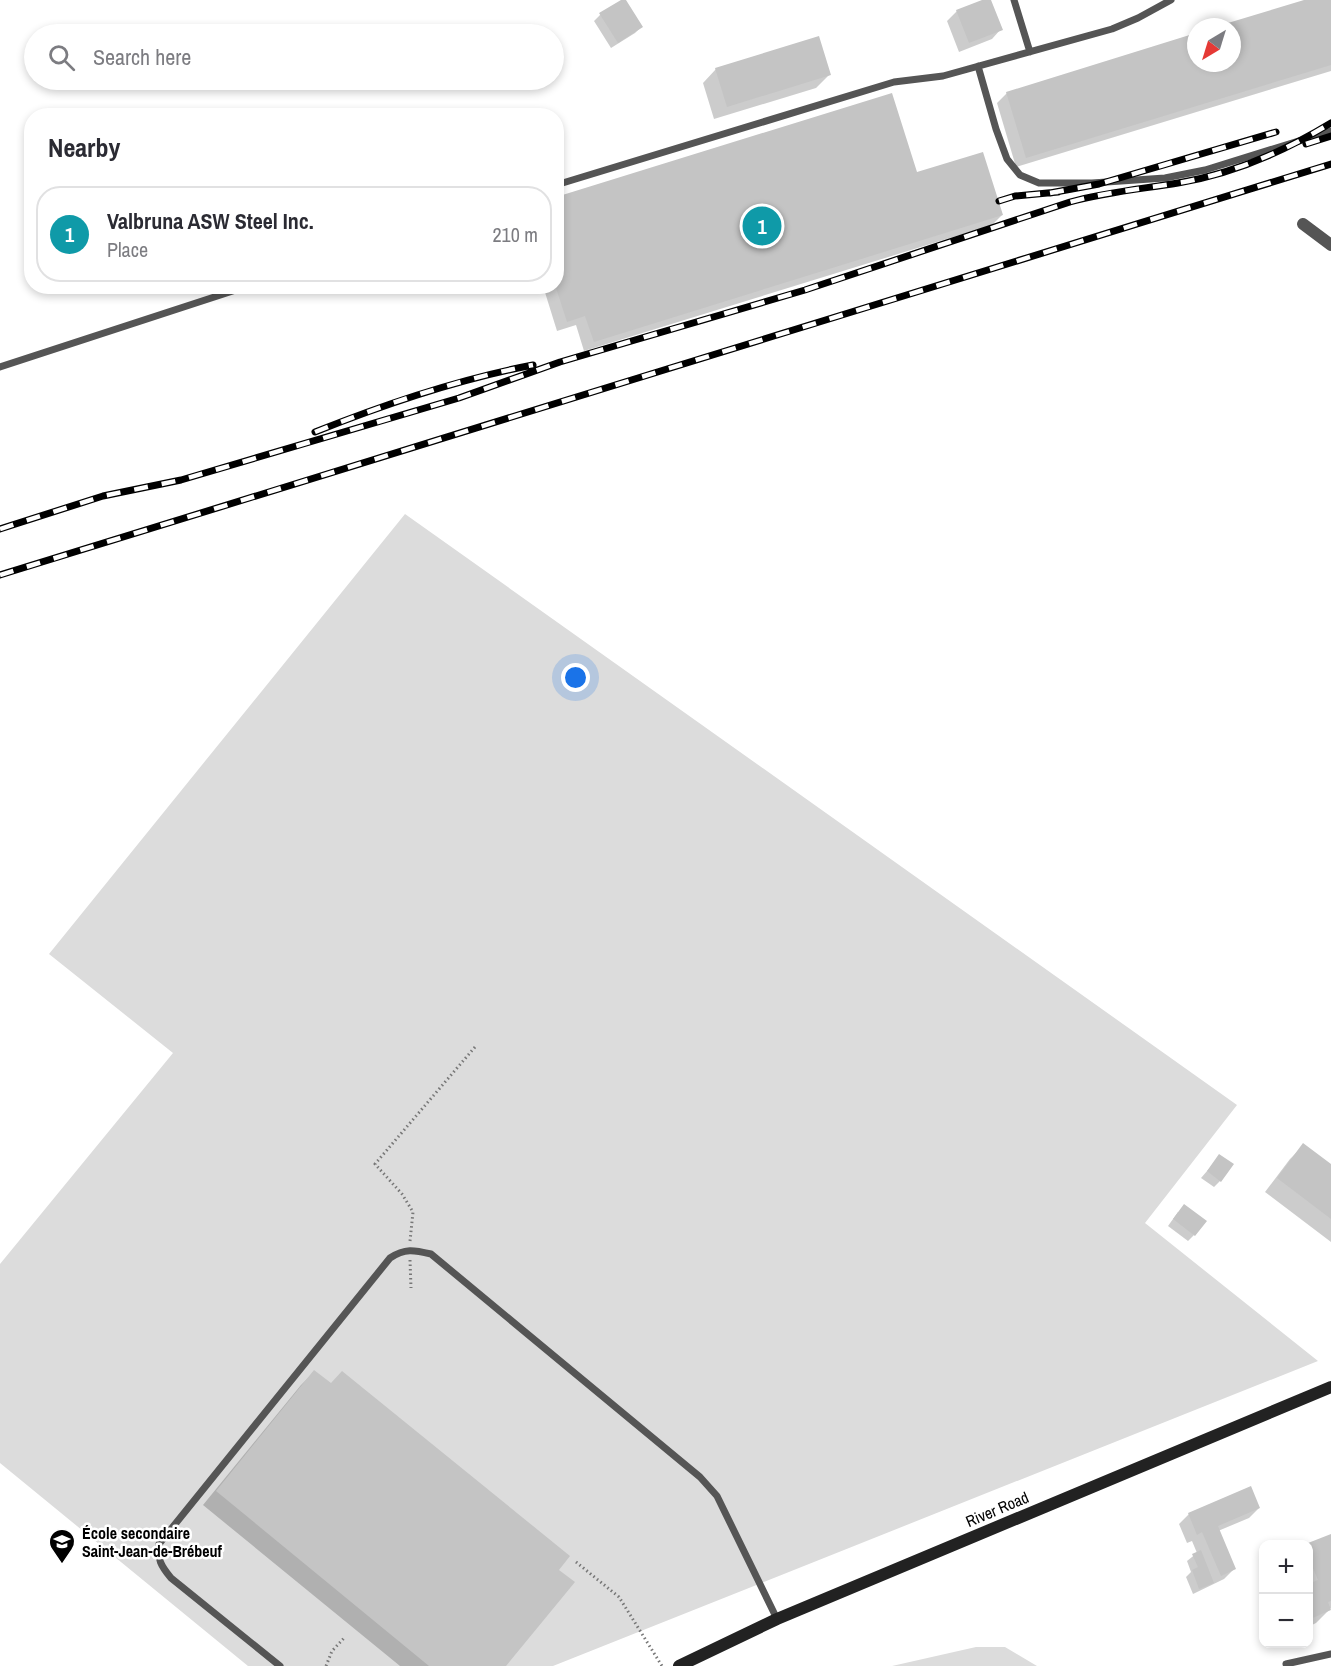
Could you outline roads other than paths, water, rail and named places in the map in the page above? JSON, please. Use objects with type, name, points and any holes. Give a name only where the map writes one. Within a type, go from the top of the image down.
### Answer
[{"type":"street","points":[[1303,224],[1331,245]]},
{"type":"street","name":"River Road","points":[[679,1666],[777,1619],[1331,1387]]},
{"type":"lane","points":[[1014,0],[1030,52]]},
{"type":"lane","points":[[564,183],[894,82],[943,76],[1126,24],[1171,0]]},
{"type":"lane","points":[[978,66],[1007,159],[1020,175],[1039,183],[1099,183],[1165,178],[1205,170],[1331,131]]},
{"type":"lane","points":[[0,368],[224,294]]},
{"type":"lane","points":[[280,1666],[171,1578],[161,1567],[157,1555],[159,1544],[390,1258],[400,1251],[410,1249],[431,1254],[700,1477],[717,1496],[777,1619]]},
{"type":"lane","points":[[1286,1664],[1331,1654]]},
{"type":"railway","points":[[0,529],[103,496],[181,480],[459,398],[560,362],[805,290],[1070,202],[1218,174],[1277,152],[1331,123]]},
{"type":"railway","points":[[1050,193],[1099,184],[1276,132]]},
{"type":"railway","points":[[1306,144],[1331,136]]},
{"type":"railway","points":[[0,575],[1331,164]]},
{"type":"railway","points":[[999,201],[1015,196],[1058,192]]},
{"type":"railway","points":[[315,432],[422,393],[478,377],[533,365]]},
{"type":"place","name":"Valbruna ASW Steel Inc.","points":[[762,226]]},
{"type":"place","name":"École secondaire Saint-Jean-de-Brébeuf","points":[[62,1565]]}]
